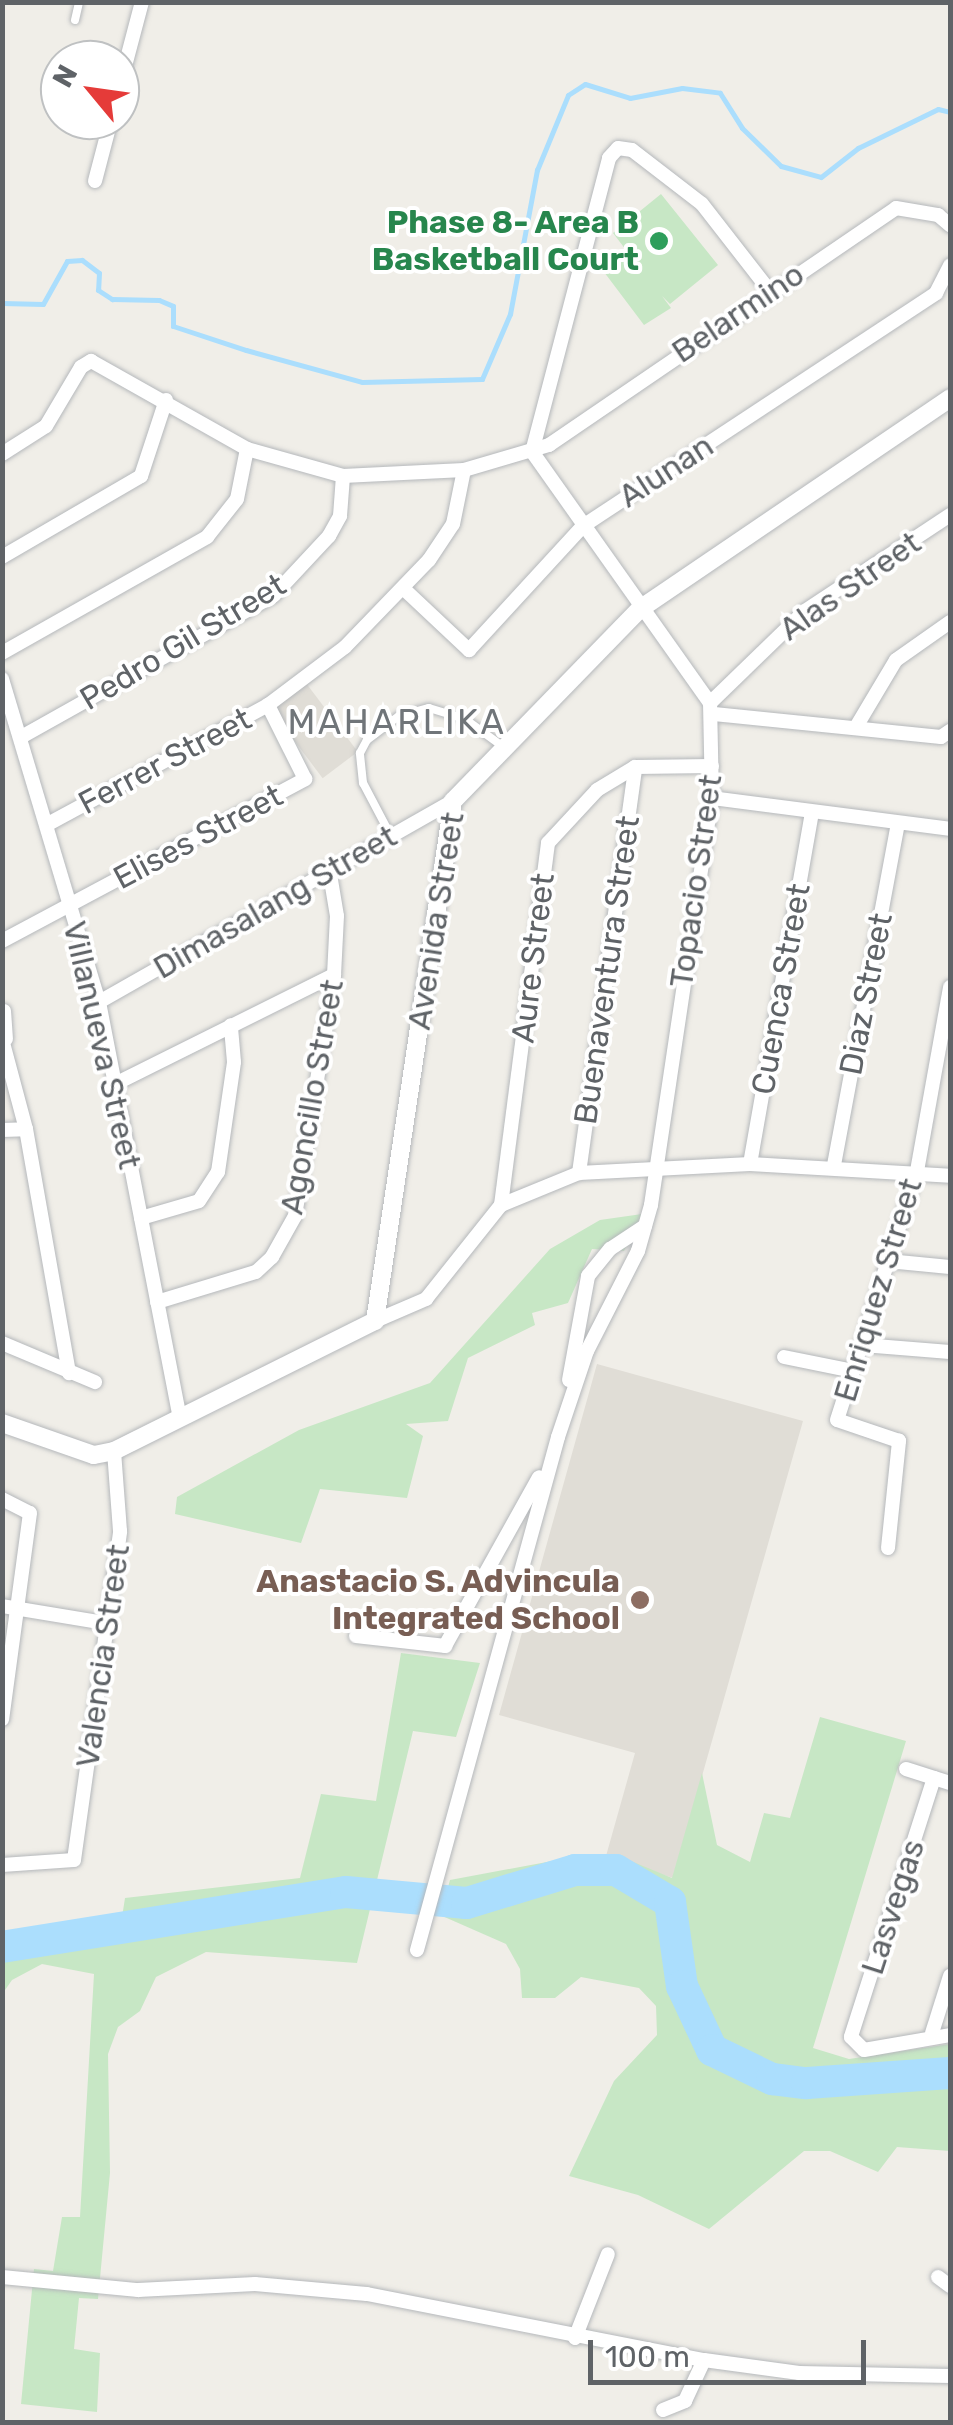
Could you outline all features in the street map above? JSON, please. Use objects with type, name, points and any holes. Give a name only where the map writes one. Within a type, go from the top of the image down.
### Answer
[{"type":"street","points":[[132,40],[142,2]]},
{"type":"street","points":[[94,181],[105,140]]},
{"type":"street","points":[[770,290],[702,204],[632,150],[618,148],[609,158],[532,452],[712,708],[941,737],[950,731]]},
{"type":"street","name":"Belarmino","points":[[2,454],[46,426],[81,367],[91,361],[166,400],[246,449],[343,476],[464,470],[532,452],[896,208],[938,215],[950,225]]},
{"type":"street","name":"Alunan","points":[[405,590],[469,650],[583,526],[936,293],[950,265]]},
{"type":"street","name":"Avenida Street","points":[[375,1321],[452,801],[640,609],[950,398]]},
{"type":"street","points":[[2,557],[141,476],[166,400]]},
{"type":"street","points":[[2,653],[207,537],[237,499],[246,449]]},
{"type":"street","name":"Ferrer Street","points":[[48,824],[268,705],[405,590],[452,524],[464,470]]},
{"type":"street","name":"Pedro Gil Street","points":[[24,736],[274,595],[329,536],[340,516],[343,476]]},
{"type":"street","name":"Alas Street","points":[[712,708],[805,611],[950,515]]},
{"type":"street","points":[[856,727],[896,660],[950,622]]},
{"type":"street","name":"Villanueva Street","points":[[2,679],[24,736],[98,1002],[180,1417]]},
{"type":"street","name":"Elises Street","points":[[70,906],[305,779],[268,705]]},
{"type":"street","name":"Topacio Street","points":[[417,1950],[558,1436],[587,1351],[617,1300],[645,1226],[712,798],[712,708]]},
{"type":"street","points":[[635,767],[712,766]]},
{"type":"street","name":"Buenaventura Street","points":[[579,1173],[635,767]]},
{"type":"street","name":"Aure Street","points":[[502,1205],[548,842],[597,790],[635,767]]},
{"type":"street","points":[[712,798],[950,828]]},
{"type":"street","name":"Dimasalang Street","points":[[98,1002],[452,801]]},
{"type":"street","name":"Cuenca Street","points":[[750,1164],[812,813]]},
{"type":"street","name":"Diaz Street","points":[[834,1165],[898,824]]},
{"type":"street","name":"Agoncillo Street","points":[[157,1302],[237,1282],[272,1257],[295,1216],[334,975],[337,916],[329,868]]},
{"type":"street","points":[[2,941],[70,906]]},
{"type":"street","points":[[115,1084],[334,975]]},
{"type":"street","name":"Enriquez Street","points":[[888,1548],[900,1443],[840,1425],[916,1171],[950,988]]},
{"type":"street","points":[[4,1011],[4,1039],[26,1130],[69,1373]]},
{"type":"street","points":[[141,1218],[199,1201],[218,1172],[234,1062],[231,1025]]},
{"type":"street","points":[[2,1130],[26,1130]]},
{"type":"street","points":[[2,1423],[82,1452],[114,1452],[426,1299],[502,1205],[579,1173],[750,1164],[834,1165],[950,1176]]},
{"type":"street","points":[[356,1636],[430,1648],[445,1646],[456,1633],[533,1496],[570,1376],[588,1276],[610,1249],[645,1226]]},
{"type":"street","points":[[888,1261],[950,1268]]},
{"type":"street","points":[[2,1343],[94,1382]]},
{"type":"street","points":[[863,1345],[950,1352]]},
{"type":"street","points":[[784,1357],[853,1372]]},
{"type":"street","name":"Valencia Street","points":[[2,1865],[74,1860],[111,1624],[120,1531],[114,1452]]},
{"type":"street","points":[[2,1499],[30,1513],[21,1608],[2,1718]]},
{"type":"street","points":[[2,1606],[111,1624]]},
{"type":"street","points":[[906,1769],[950,1783]]},
{"type":"street","name":"Lasvegas","points":[[932,2033],[864,2050],[852,2037],[934,1778]]},
{"type":"street","points":[[950,1976],[932,2033],[950,2035]]},
{"type":"street","points":[[574,2338],[608,2254]]},
{"type":"street","points":[[2,2277],[138,2290],[256,2284],[368,2294],[574,2338],[704,2360],[799,2373],[950,2376]]},
{"type":"street","points":[[663,2410],[685,2401],[704,2360]]},
{"type":"lane","points":[[75,20],[80,2]]},
{"type":"lane","points":[[391,836],[363,784],[360,753],[367,740],[400,716],[429,708],[464,719],[502,746]]},
{"type":"shaded area","points":[[306,683],[358,752],[323,778],[271,709]]},
{"type":"shaded area","name":"Anastacio S. Advincula Integrated School","points":[[597,1364],[803,1421],[673,1878],[606,1856],[635,1753],[499,1715]]},
{"type":"green space","name":"Phase 8- Area B Basketball Court","points":[[661,194],[718,265],[670,304],[662,296],[671,308],[644,325],[601,268],[626,250],[613,233]]},
{"type":"green space","points":[[642,1214],[624,1251],[592,1249],[568,1303],[532,1313],[535,1325],[468,1358],[448,1421],[406,1424],[423,1436],[407,1498],[320,1489],[301,1543],[175,1514],[177,1497],[299,1430],[430,1383],[550,1249],[600,1220]]},
{"type":"green space","points":[[401,1653],[480,1663],[456,1737],[413,1731],[357,1963],[206,1952],[156,1977],[140,2011],[118,2027],[108,2054],[110,2173],[98,2299],[79,2298],[74,2349],[100,2353],[97,2412],[21,2404],[34,2269],[53,2271],[62,2217],[80,2217],[94,1974],[42,1964],[12,1980],[3,1993],[3,1932],[120,1930],[125,1898],[300,1878],[321,1794],[376,1801]]},
{"type":"green space","points":[[820,1717],[906,1741],[813,2048],[849,2059],[950,2044],[950,2151],[897,2147],[878,2172],[830,2151],[804,2151],[709,2229],[638,2195],[569,2176],[614,2081],[657,2035],[656,2006],[639,1988],[581,1977],[555,1998],[522,1998],[520,1969],[506,1944],[440,1915],[450,1880],[579,1856],[631,1861],[672,1878],[702,1773],[717,1845],[750,1862],[764,1813],[790,1818]]},
{"type":"waterway","points":[[2,303],[43,304],[67,261],[82,260],[99,273],[98,290],[112,299],[159,300],[173,306],[173,326],[246,350],[362,382],[482,379],[510,314],[537,170],[568,95],[585,84],[630,98],[682,88],[720,93],[742,128],[781,166],[821,177],[858,148],[938,109],[950,112]]},
{"type":"waterway","points":[[2,1947],[346,1892],[467,1903],[575,1870],[616,1870],[670,1902],[682,1986],[712,2050],[772,2079],[807,2083],[950,2073]]},
{"type":"place","name":"Phase 8- Area B Basketball Court","points":[[659,241]]},
{"type":"place","name":"Anastacio S. Advincula Integrated School","points":[[640,1600]]},
{"type":"district","name":"MAHARLIKA","points":[[397,722]]}]
